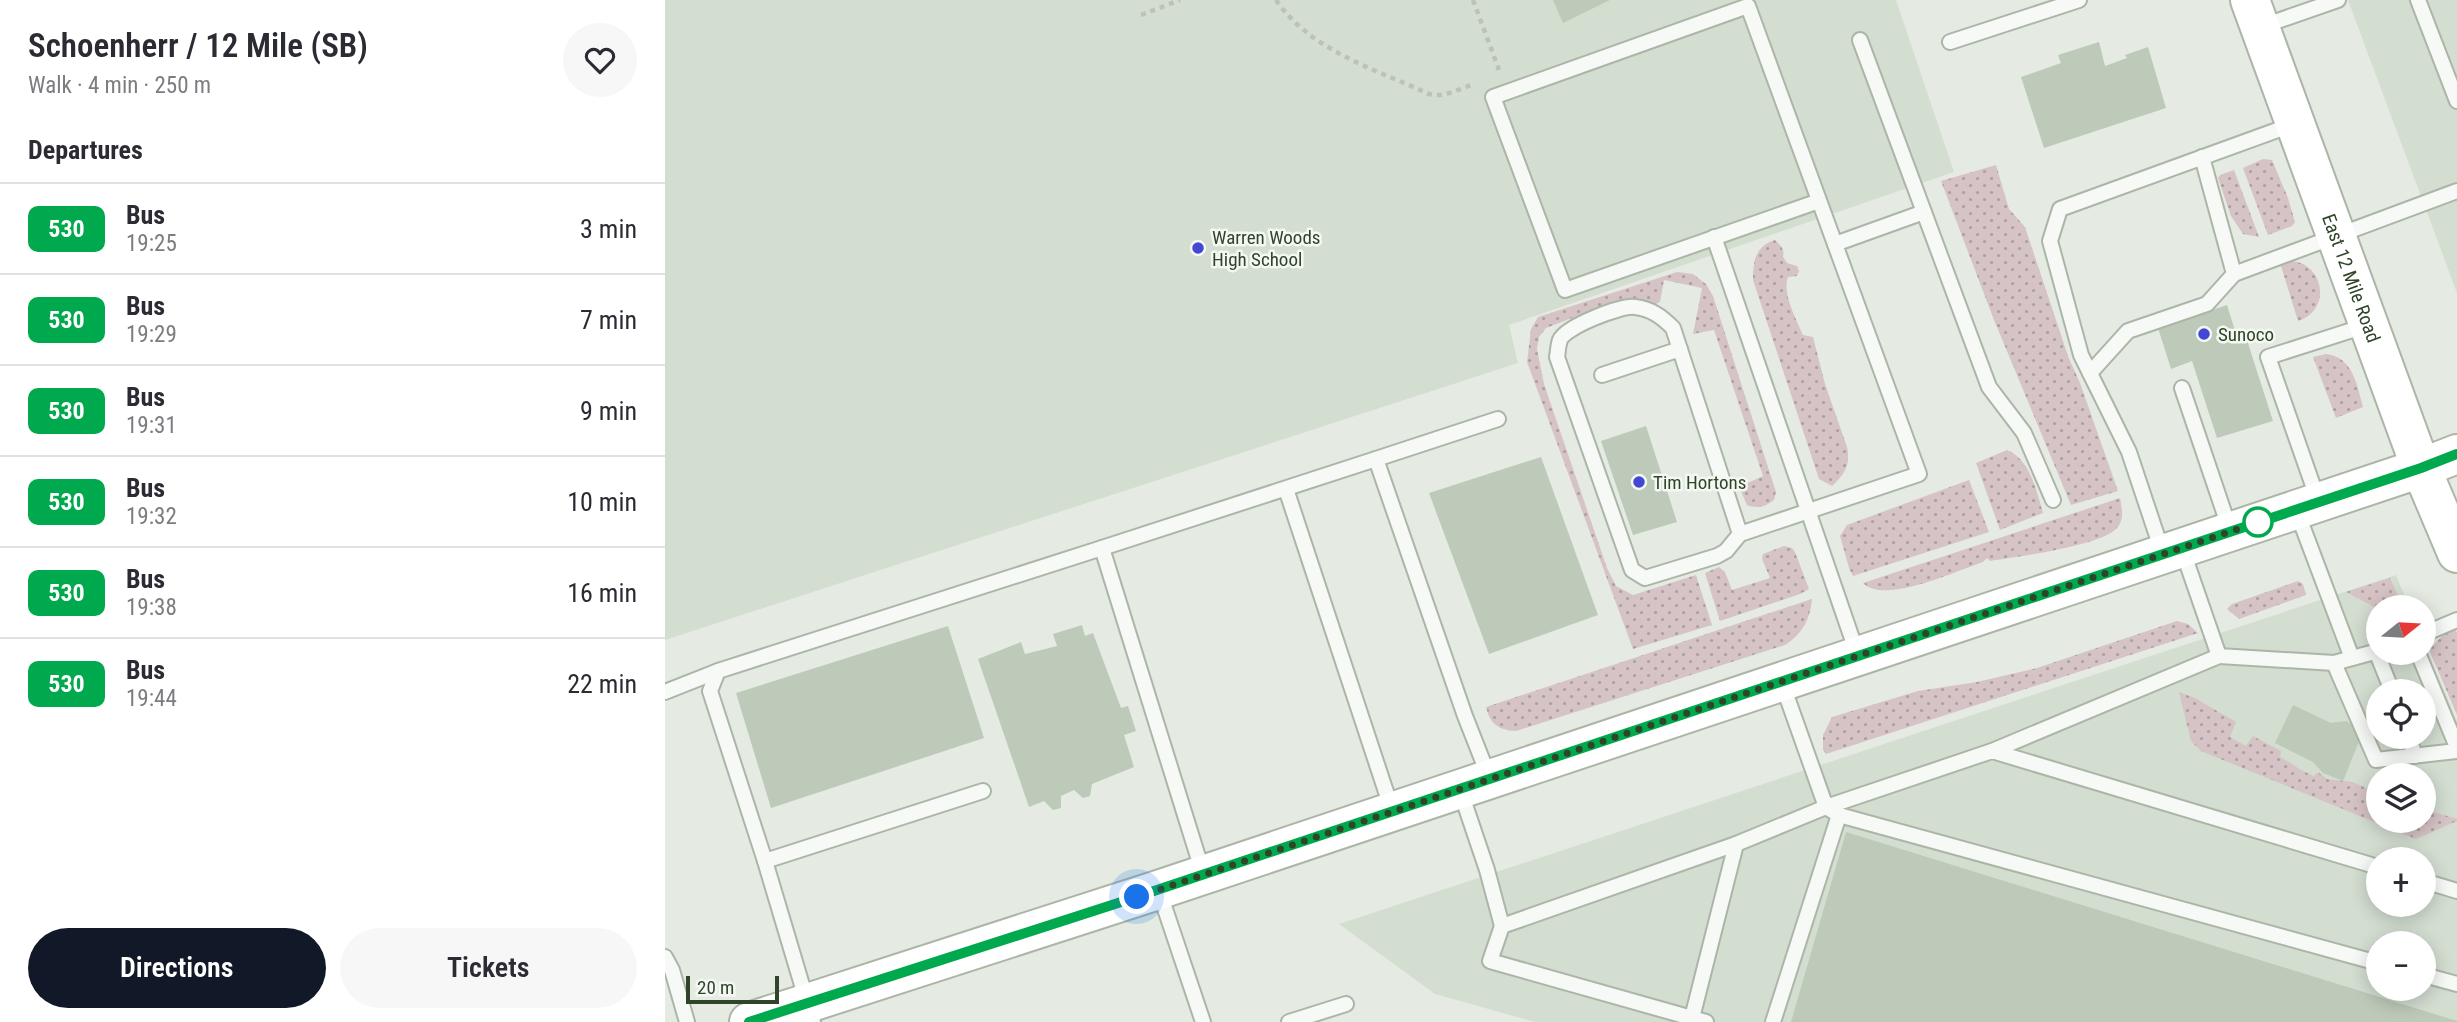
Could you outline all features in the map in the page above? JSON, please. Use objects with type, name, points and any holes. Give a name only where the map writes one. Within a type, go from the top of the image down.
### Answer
[{"type":"main road","name":"East 12 Mile Road","points":[[2255,14],[2421,468],[2457,553]]},
{"type":"main road","points":[[748,1022],[810,1013],[1203,874],[2457,454]]},
{"type":"lane","points":[[1950,42],[2079,0]]},
{"type":"lane","points":[[2255,14],[2338,0]]},
{"type":"lane","points":[[2418,0],[2457,101]]},
{"type":"lane","points":[[1740,534],[1673,328],[1659,314],[1631,306],[1572,328],[1560,338],[1557,357],[1632,570],[1645,578],[1717,556],[1726,551],[1740,534],[1919,474],[1748,6],[1493,97],[1565,290],[1819,201]]},
{"type":"lane","points":[[1860,40],[1989,387],[2024,433],[2053,500]]},
{"type":"lane","points":[[2218,656],[2129,452],[2081,355],[2050,241],[2060,209],[2295,123]]},
{"type":"lane","points":[[2202,157],[2234,274]]},
{"type":"lane","points":[[2091,373],[2128,331],[2207,304],[2234,274],[2457,191]]},
{"type":"lane","points":[[1835,244],[1924,212]]},
{"type":"lane","points":[[1714,237],[1858,656]]},
{"type":"lane","points":[[2352,658],[2307,506],[2268,357],[2369,324]]},
{"type":"lane","points":[[1602,375],[1680,349]]},
{"type":"lane","points":[[2182,388],[2231,531]]},
{"type":"lane","points":[[665,692],[718,671],[1498,419]]},
{"type":"lane","points":[[1376,459],[1465,716],[1487,870],[1502,926],[1490,961],[1699,1020],[1736,844]]},
{"type":"lane","points":[[1286,489],[1392,811]]},
{"type":"lane","points":[[1102,548],[1203,874]]},
{"type":"lane","points":[[2436,629],[2457,620]]},
{"type":"lane","points":[[1502,926],[1833,811],[1991,751],[2218,656],[2334,663],[2366,654]]},
{"type":"lane","points":[[2334,663],[2376,760],[2457,749],[2423,665]]},
{"type":"lane","points":[[718,671],[710,691],[765,861],[810,1013]]},
{"type":"lane","points":[[1773,1022],[1833,811],[1782,681]]},
{"type":"lane","points":[[2413,749],[2415,756]]},
{"type":"lane","points":[[1991,751],[2366,863]]},
{"type":"lane","points":[[765,861],[983,791]]},
{"type":"lane","points":[[1833,811],[2366,960]]},
{"type":"lane","points":[[2436,885],[2457,891]]},
{"type":"lane","points":[[1158,890],[1203,1022]]},
{"type":"lane","points":[[665,957],[672,970],[687,1022]]},
{"type":"lane","points":[[2436,978],[2457,984]]},
{"type":"lane","points":[[1289,1022],[1346,1004]]},
{"type":"path","points":[[1141,15],[1180,0]]},
{"type":"path","points":[[1276,0],[1294,23],[1325,46],[1429,94],[1445,95],[1479,83]]},
{"type":"path","points":[[1473,0],[1501,75]]},
{"type":"shaded area","name":"Warren Woods High School","points":[[665,0],[1896,0],[1954,172],[1509,325],[1518,363],[665,640]]},
{"type":"shaded area","points":[[2348,0],[2457,0],[2457,293]]},
{"type":"shaded area","points":[[2263,159],[2272,160],[2295,222],[2292,226],[2268,235],[2243,168]]},
{"type":"shaded area","points":[[1996,165],[2009,209],[2025,227],[2068,356],[2118,491],[2071,505],[1994,320],[1941,181]]},
{"type":"shaded area","points":[[2234,170],[2259,237],[2243,234],[2231,216],[2218,178]]},
{"type":"shaded area","points":[[1775,240],[1782,247],[1787,263],[1797,266],[1799,271],[1797,276],[1788,277],[1788,298],[1803,335],[1813,337],[1825,384],[1847,447],[1846,468],[1832,486],[1819,479],[1753,280],[1759,251]]},
{"type":"shaded area","points":[[2292,261],[2311,270],[2320,288],[2316,307],[2298,321],[2280,263]]},
{"type":"shaded area","points":[[1677,272],[1693,274],[1706,284],[1713,296],[1776,492],[1774,500],[1768,504],[1758,507],[1747,505],[1739,487],[1763,476],[1714,330],[1693,334],[1702,288],[1664,280],[1660,302],[1651,305],[1622,302],[1546,328],[1539,337],[1537,349],[1544,384],[1607,568],[1616,586],[1633,595],[1696,575],[1712,625],[1633,649],[1527,362],[1531,329],[1538,317]]},
{"type":"shaded area","points":[[2326,354],[2335,356],[2348,366],[2356,381],[2363,407],[2336,418],[2313,357]]},
{"type":"shaded area","points":[[2007,450],[2015,454],[2027,468],[2043,513],[2000,530],[1976,463]]},
{"type":"shaded area","points":[[1969,480],[1989,532],[1853,576],[1840,536],[1847,525]]},
{"type":"shaded area","points":[[2120,498],[2122,514],[2119,526],[2093,541],[2018,557],[1990,561],[1987,558],[1983,562],[1939,578],[1903,588],[1873,589],[1863,583]]},
{"type":"shaded area","points":[[1784,546],[1795,552],[1809,589],[1720,621],[1705,573],[1719,567],[1725,572],[1732,590],[1770,578],[1762,559],[1763,554]]},
{"type":"shaded area","points":[[2396,575],[2404,595],[2366,595],[2366,665],[2434,665],[2457,721],[2457,1022],[1535,1022],[1435,994],[1339,924]]},
{"type":"shaded area","points":[[2390,578],[2398,595],[2366,595],[2366,603],[2346,592]]},
{"type":"shaded area","points":[[2298,581],[2303,584],[2306,595],[2239,619],[2227,609],[2232,604]]},
{"type":"shaded area","points":[[1812,599],[1804,626],[1785,645],[1516,731],[1496,725],[1488,713],[1486,707]]},
{"type":"shaded area","points":[[2177,621],[2188,624],[2198,633],[1826,754],[1823,750],[1823,735],[1832,717],[1918,691],[1977,682],[2037,668]]},
{"type":"shaded area","points":[[2454,626],[2457,633],[2457,715],[2435,665],[2436,642]]},
{"type":"shaded area","points":[[2179,692],[2195,698],[2236,722],[2230,737],[2246,746],[2253,736],[2281,751],[2280,757],[2309,774],[2314,776],[2318,772],[2327,779],[2352,782],[2366,788],[2366,819],[2201,751],[2191,741]]},
{"type":"shaded area","points":[[2436,813],[2457,821],[2436,830]]},
{"type":"shaded area","points":[[2401,833],[2430,833],[2416,839]]},
{"type":"building","points":[[1553,0],[1610,0],[1563,23]]},
{"type":"building","points":[[2099,42],[2105,66],[2148,47],[2166,108],[2044,148],[2021,77],[2061,63],[2058,55]]},
{"type":"building","points":[[2227,305],[2237,337],[2245,334],[2273,421],[2217,438],[2192,361],[2171,369],[2158,328]]},
{"type":"building","name":"Tim Hortons","points":[[1646,426],[1677,522],[1633,535],[1601,441]]},
{"type":"building","points":[[1541,457],[1598,615],[1489,654],[1429,493]]},
{"type":"building","points":[[1082,625],[1085,636],[1093,633],[1121,708],[1128,706],[1136,731],[1124,735],[1134,767],[1092,784],[1090,796],[1083,798],[1074,790],[1061,796],[1061,808],[1053,810],[1044,801],[1029,807],[978,659],[1021,642],[1025,654],[1057,646],[1053,634]]},
{"type":"building","points":[[948,626],[984,738],[771,808],[736,693]]},
{"type":"building","points":[[2293,705],[2331,723],[2347,721],[2362,734],[2343,781],[2323,773],[2313,762],[2275,743]]},
{"type":"building","points":[[1846,832],[2366,993],[2366,1001],[2392,1001],[2457,1021],[2457,1022],[1791,1022]]},
{"type":"bus line","name":"530","points":[[749,1022],[1181,882],[2457,454]]},
{"type":"place","name":"Warren Woods High School","points":[[1198,248]]},
{"type":"place","name":"Sunoco","points":[[2204,334]]},
{"type":"place","name":"Tim Hortons","points":[[1639,482]]},
{"type":"route","points":[[1137,897],[2262,521],[2258,522]]}]
